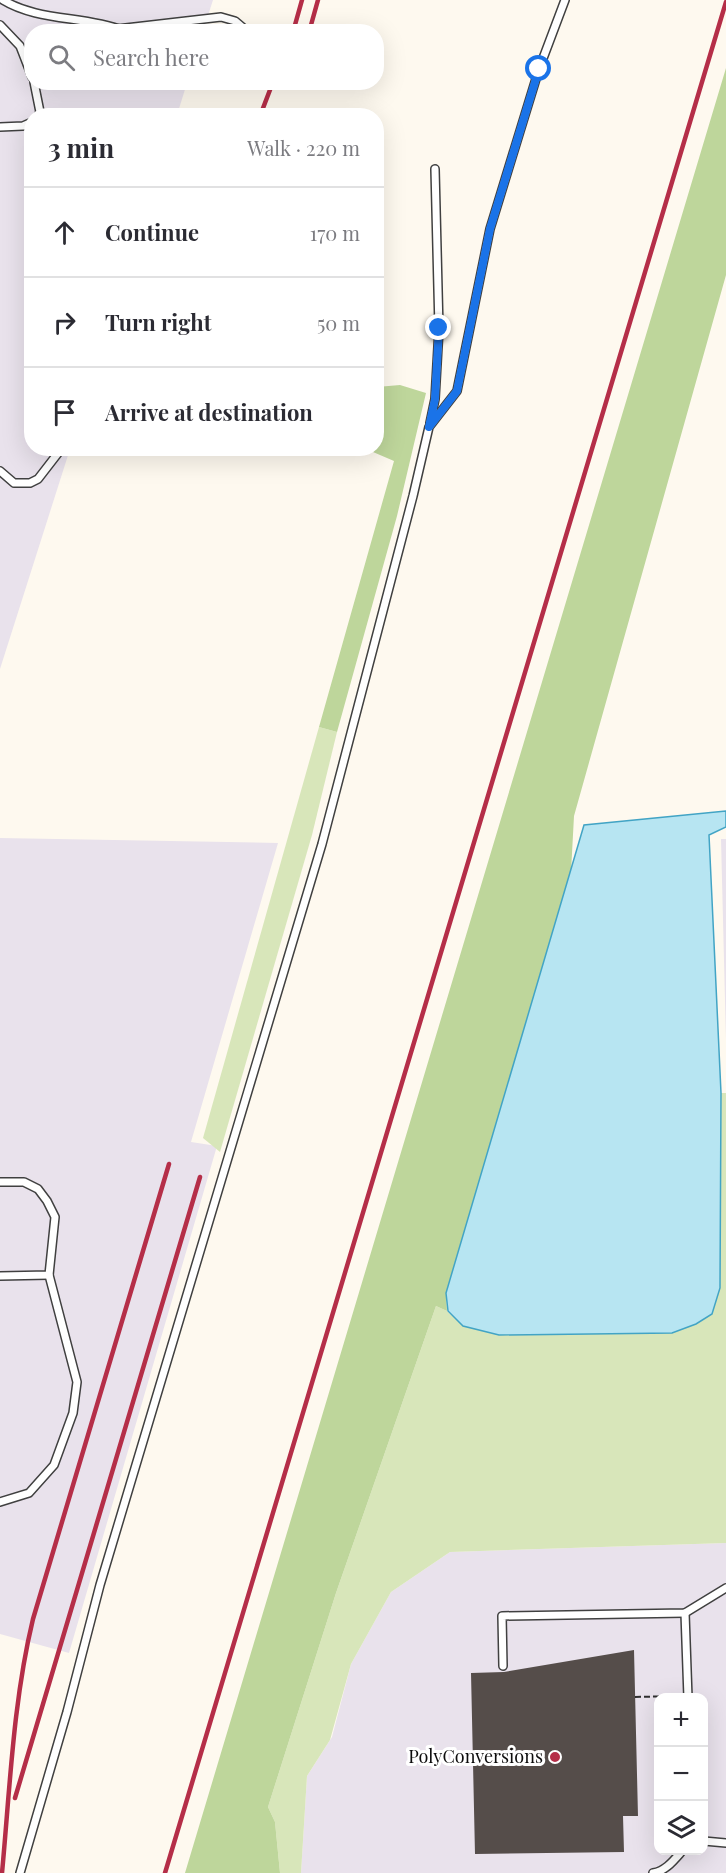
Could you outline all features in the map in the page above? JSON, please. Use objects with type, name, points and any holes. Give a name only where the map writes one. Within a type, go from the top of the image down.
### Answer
[{"type":"lane","points":[[3,0],[10,5],[38,13],[92,24]]},
{"type":"lane","points":[[429,427],[457,391],[490,229],[539,69],[565,0]]},
{"type":"lane","points":[[167,24],[221,17],[239,24]]},
{"type":"lane","points":[[0,25],[20,46],[24,56]]},
{"type":"lane","points":[[36,90],[39,108]]},
{"type":"lane","points":[[0,127],[24,126]]},
{"type":"lane","points":[[20,1873],[67,1712],[100,1585],[322,844],[414,496],[435,399],[439,328],[435,169]]},
{"type":"lane","points":[[0,471],[14,483],[30,483],[38,479],[56,456]]},
{"type":"lane","points":[[0,1182],[24,1182],[38,1189],[55,1217],[49,1275],[77,1382],[73,1413],[54,1465],[29,1493],[0,1502]]},
{"type":"lane","points":[[0,1276],[49,1275]]},
{"type":"lane","points":[[503,1666],[502,1616],[685,1613],[726,1588]]},
{"type":"lane","points":[[685,1613],[688,1693]]},
{"type":"lane","points":[[708,1841],[726,1843]]},
{"type":"lane","points":[[653,1873],[671,1864],[679,1855]]},
{"type":"path","points":[[635,1697],[654,1697]]},
{"type":"shaded area","points":[[0,0],[213,0],[205,24],[24,24],[24,90],[185,90],[179,108],[24,108],[24,456],[68,456],[0,669]]},
{"type":"shaded area","points":[[0,838],[278,843],[191,1142],[217,1146],[69,1653],[0,1634]]},
{"type":"shaded area","points":[[721,839],[726,839],[726,1040]]},
{"type":"shaded area","points":[[726,1543],[726,1873],[301,1873],[307,1776],[332,1737],[351,1664],[391,1592],[450,1552]]},
{"type":"green space","points":[[726,68],[726,275],[574,816],[571,872],[446,1293],[447,1311],[436,1306],[336,1593],[268,1807],[275,1822],[280,1873],[185,1873]]},
{"type":"green space","points":[[400,385],[426,393],[397,516],[337,732],[319,727],[394,461],[382,456],[384,386]]},
{"type":"green space","points":[[319,727],[337,732],[312,835],[220,1152],[203,1138]]},
{"type":"green space","points":[[721,1093],[726,1093],[726,1543],[450,1552],[391,1592],[351,1664],[330,1740],[307,1776],[301,1873],[280,1873],[275,1822],[268,1807],[336,1593],[436,1306],[447,1311],[463,1326],[720,1288]]},
{"type":"water","points":[[726,811],[726,827],[709,835],[721,1093],[720,1288],[712,1314],[696,1324],[672,1333],[499,1335],[463,1326],[448,1311],[446,1293],[584,825]]},
{"type":"building","name":"PolyConversions","points":[[634,1650],[638,1816],[623,1816],[624,1852],[475,1854],[471,1673],[504,1672]]},
{"type":"railway","points":[[295,24],[302,0]]},
{"type":"railway","points":[[311,24],[318,0]]},
{"type":"railway","points":[[165,1873],[726,2]]},
{"type":"railway","points":[[263,108],[270,90]]},
{"type":"railway","points":[[2,1873],[17,1713],[33,1619],[169,1164]]},
{"type":"railway","points":[[15,1798],[200,1177]]},
{"type":"place","name":"PolyConversions","points":[[555,1757]]},
{"type":"route","points":[[439,328],[435,399],[429,427],[457,391],[490,229],[539,69]]}]
